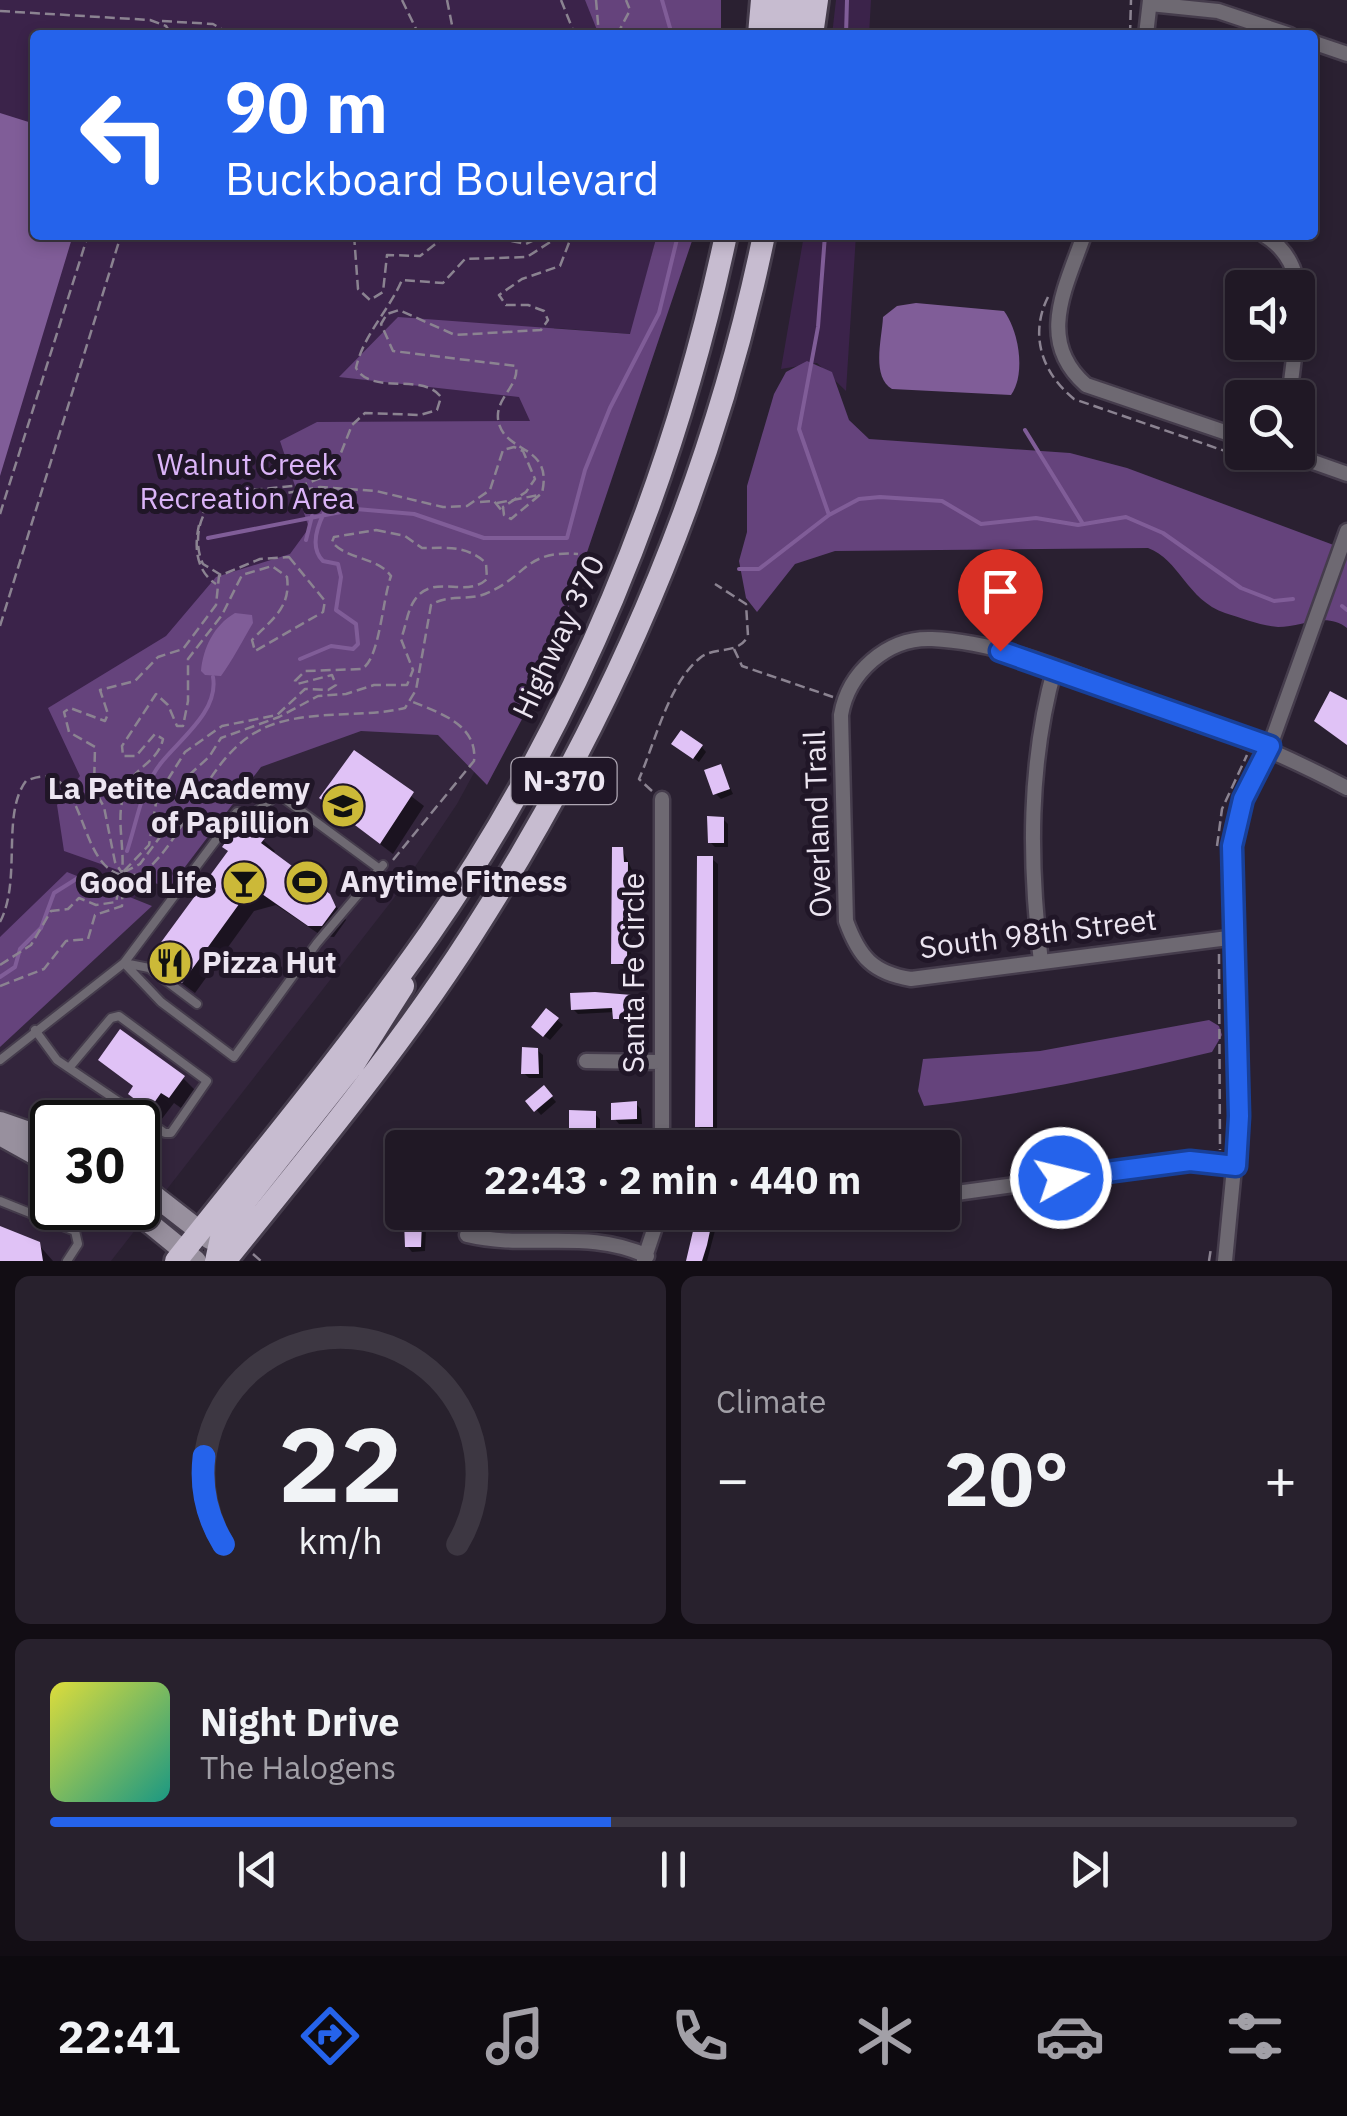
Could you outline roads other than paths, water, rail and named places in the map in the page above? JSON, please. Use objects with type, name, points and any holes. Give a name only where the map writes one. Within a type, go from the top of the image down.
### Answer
[{"type":"highway","points":[[759,30],[762,0]]},
{"type":"highway","points":[[779,30],[782,0]]},
{"type":"highway","points":[[797,30],[800,0]]},
{"type":"highway","points":[[813,30],[817,0]]},
{"type":"highway","name":"Highway 370","points":[[186,1257],[200,1230],[429,934],[530,769],[614,594],[677,422],[725,240]]},
{"type":"highway","name":"N-370","points":[[224,1258],[348,1108],[426,1002],[516,863],[590,734],[684,517],[716,420],[763,240]]},
{"type":"highway","points":[[224,1258],[222,1229],[392,1009],[429,934]]},
{"type":"main road","points":[[0,1122],[30,1132]]},
{"type":"main road","points":[[0,1135],[30,1152]]},
{"type":"main road","points":[[160,1200],[200,1230],[224,1258]]},
{"type":"main road","points":[[156,1230],[186,1257]]},
{"type":"street","points":[[1147,30],[1150,2],[1218,11],[1275,30]]},
{"type":"street","points":[[1318,44],[1347,54]]},
{"type":"street","points":[[1082,240],[1057,322],[1060,356],[1086,385],[1225,432]]},
{"type":"street","points":[[1270,240],[1292,258],[1294,270]]},
{"type":"street","points":[[1315,463],[1347,474]]},
{"type":"street","points":[[1225,1261],[1239,1116],[1235,822],[1270,746],[1347,531]]},
{"type":"street","name":"Overland Trail","points":[[857,951],[846,921],[844,697],[877,655],[903,643],[930,638],[1055,667]]},
{"type":"street","points":[[1040,962],[1033,774],[1042,714],[1055,667],[1270,746],[1347,788]]},
{"type":"street","name":"Santa Fe Circle","points":[[662,799],[662,1130]]},
{"type":"street","name":"South 98th Street","points":[[857,951],[882,974],[912,979],[1236,938]]},
{"type":"street","points":[[586,1061],[661,1062]]},
{"type":"street","points":[[960,1192],[1177,1162],[1236,1166]]},
{"type":"street","points":[[466,1235],[532,1242],[588,1238],[617,1243],[645,1258],[654,1230]]},
{"type":"lane","points":[[0,1060],[124,963],[238,812],[252,815],[278,794],[380,866],[234,1057],[160,1002],[124,963]]},
{"type":"lane","points":[[124,963],[148,968],[197,1004]]},
{"type":"lane","points":[[35,1030],[58,1060],[165,1133],[172,1133],[207,1081],[120,1016],[111,1018],[70,1068]]},
{"type":"lane","points":[[0,1201],[75,1230],[78,1244],[67,1261]]},
{"type":"waterway","points":[[662,0],[671,30]]},
{"type":"waterway","points":[[846,30],[847,0]]},
{"type":"waterway","points":[[208,538],[356,509],[414,514],[484,538],[567,538],[585,470],[610,408],[659,313],[677,240]]},
{"type":"waterway","points":[[825,240],[818,327],[799,429],[829,515]]},
{"type":"waterway","points":[[1025,430],[1083,524]]},
{"type":"waterway","points":[[739,569],[759,569],[829,515],[859,499],[880,497],[942,501],[981,524],[1036,518],[1078,525],[1126,517],[1163,533],[1241,588],[1274,601],[1293,599]]},
{"type":"waterway","points":[[300,659],[331,646],[353,649],[358,644],[356,624],[336,610],[341,577],[338,564],[323,561],[315,544],[324,513]]},
{"type":"waterway","points":[[306,540],[312,516]]},
{"type":"waterway","points":[[1342,606],[1347,610]]},
{"type":"waterway","points":[[127,851],[149,783],[204,713],[213,677]]},
{"type":"waterway","points":[[0,977],[15,967],[20,949],[41,928],[54,893],[89,871],[104,882],[111,879]]},
{"type":"place","name":"La Petite Academy of Papillion","points":[[343,806]]},
{"type":"place","name":"Anytime Fitness","points":[[307,882]]},
{"type":"place","name":"Good Life","points":[[244,883]]},
{"type":"place","name":"Pizza Hut","points":[[170,963]]},
{"type":"park label","name":"Walnut Creek Recreation Area","points":[[247,482]]}]
